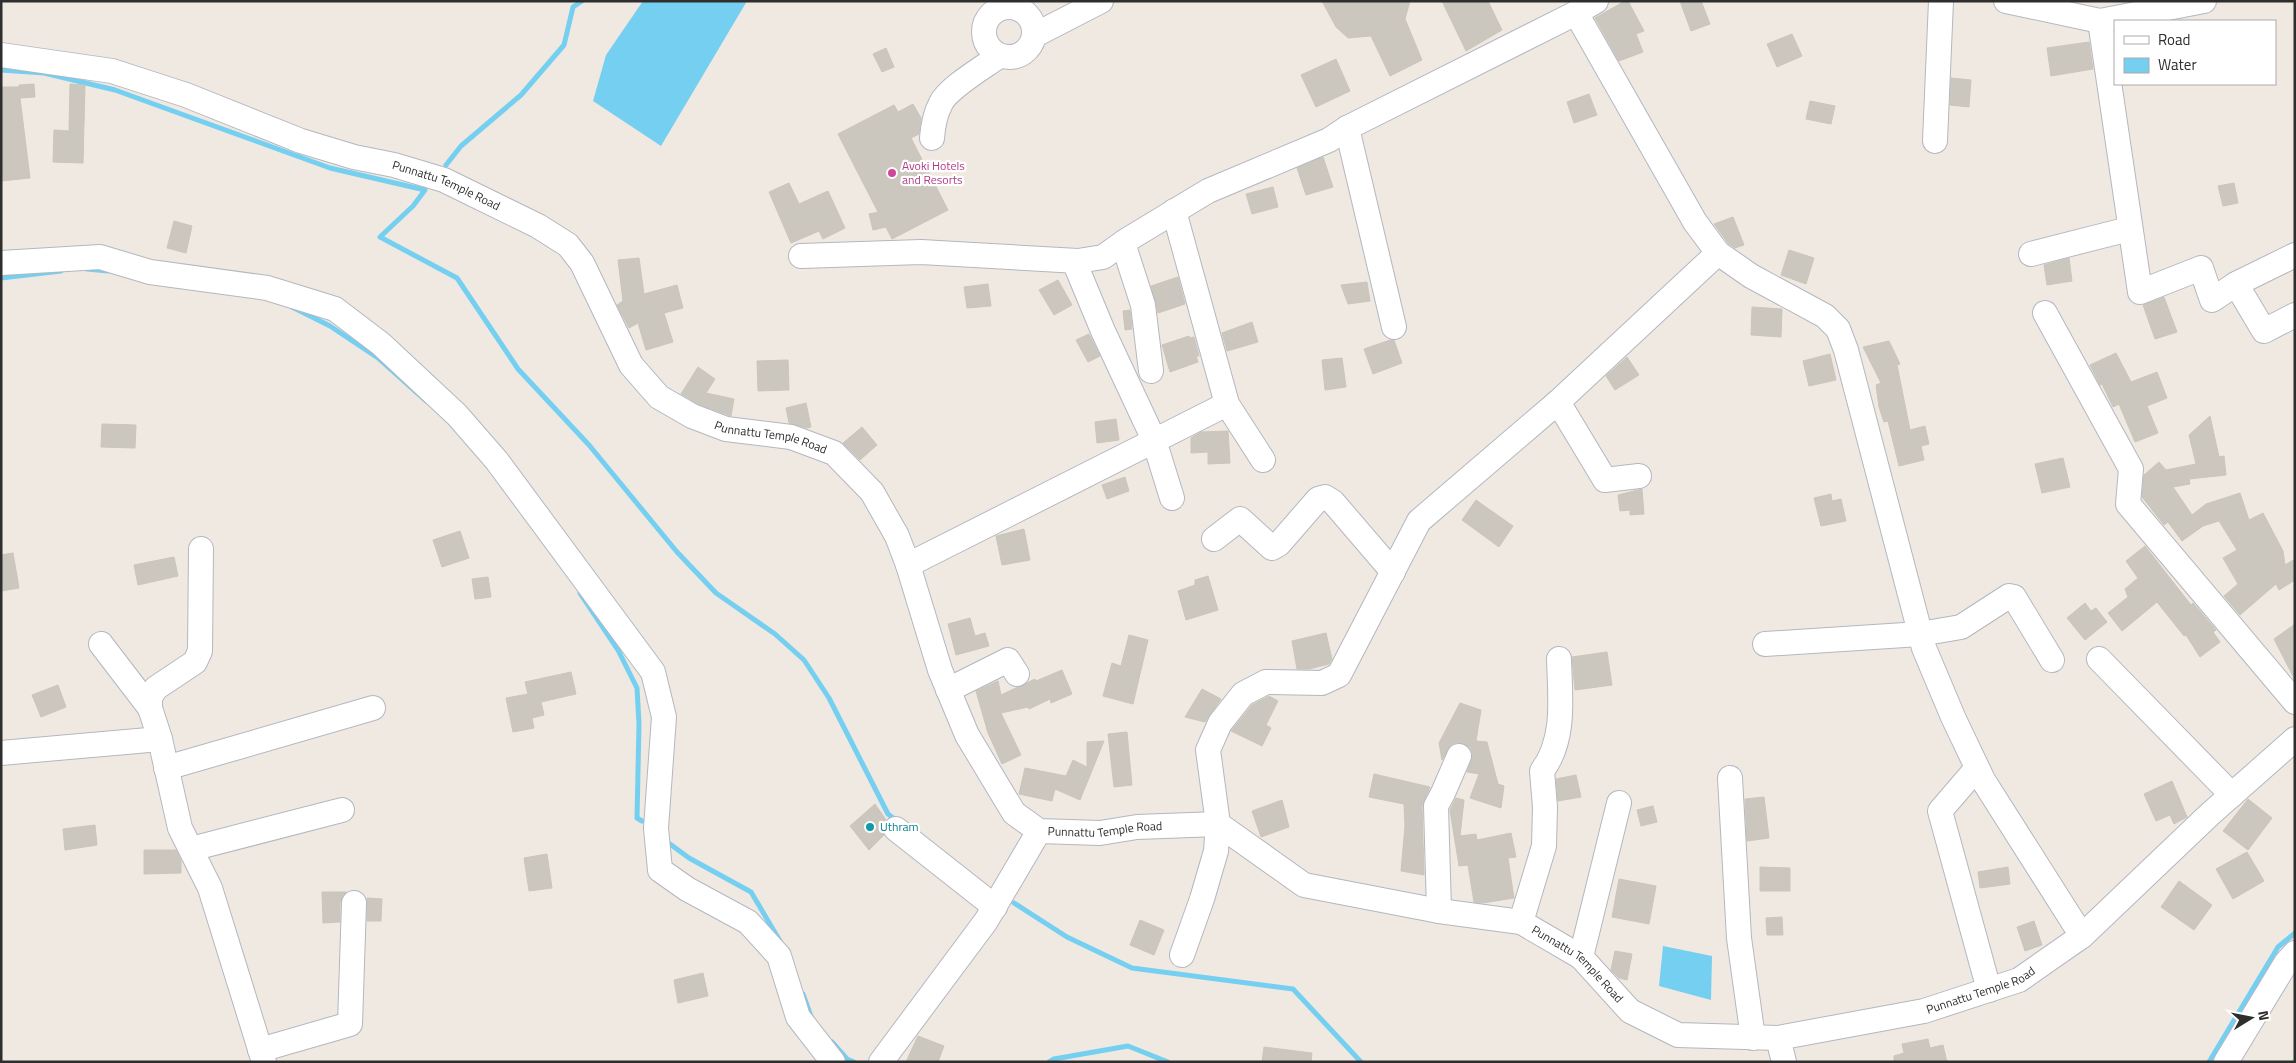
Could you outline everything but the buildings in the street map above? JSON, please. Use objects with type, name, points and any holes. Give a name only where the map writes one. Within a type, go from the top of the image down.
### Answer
[{"type":"street","points":[[1035,35],[1101,1]]},
{"type":"street","points":[[801,256],[921,252],[1074,261],[1103,257],[1208,191],[1328,140],[1347,128],[1576,13],[1596,1]]},
{"type":"street","points":[[1935,141],[1940,1]]},
{"type":"street","points":[[2006,1],[2100,21],[2204,1]]},
{"type":"street","points":[[1013,6],[1025,12],[1033,22],[1035,35],[1031,46],[1022,54],[1010,58],[999,56],[989,48],[984,37],[987,8],[1013,6]]},
{"type":"street","points":[[1576,13],[1695,222],[1718,253],[1751,276],[1825,316],[1838,329],[1846,350],[1924,648],[1953,717],[1978,768],[2082,936]]},
{"type":"street","points":[[2100,21],[2129,229],[2140,292],[2201,268],[2212,300],[2236,284],[2295,255]]},
{"type":"street","name":"Punnattu Temple Road","points":[[1,55],[112,71],[186,95],[302,141],[354,157],[394,165],[444,180],[538,226],[568,245],[582,263],[631,364],[659,397],[692,416],[726,430],[791,437],[834,453],[872,492],[896,536],[908,565],[948,690],[967,735],[1014,814],[1039,831],[1100,833],[1137,827],[1218,824],[1304,885],[1439,911],[1521,922],[1581,957],[1630,1011],[1678,1035],[1778,1038],[1924,1011],[2019,980],[2082,936],[2232,795],[2295,739]]},
{"type":"street","points":[[932,138],[934,118],[942,101],[964,80],[999,56]]},
{"type":"street","points":[[1347,128],[1394,328]]},
{"type":"street","points":[[1174,211],[1226,404],[1262,460]]},
{"type":"street","points":[[2031,254],[2129,229]]},
{"type":"street","points":[[1123,243],[1143,305],[1151,371]]},
{"type":"street","points":[[1182,955],[1216,851],[1218,824],[1208,750],[1220,723],[1244,694],[1266,682],[1322,683],[1339,675],[1419,521],[1558,402],[1718,253]]},
{"type":"street","points":[[1,263],[100,257],[150,272],[268,288],[335,309],[381,344],[457,414],[497,461],[653,672],[664,717],[656,828],[660,870],[687,890],[748,922],[779,956],[798,1016],[833,1062]]},
{"type":"street","points":[[1074,261],[1103,331],[1154,440],[1172,498]]},
{"type":"street","points":[[2236,284],[2264,331],[2295,316]]},
{"type":"street","points":[[2045,313],[2131,469],[2128,504],[2295,702]]},
{"type":"street","points":[[1558,402],[1605,480],[1639,476]]},
{"type":"street","points":[[908,565],[1226,404]]},
{"type":"street","points":[[1214,539],[1240,520],[1272,548],[1279,544],[1318,499],[1325,497],[1333,502],[1393,572]]},
{"type":"street","points":[[201,549],[200,650],[194,662],[156,688],[150,696],[150,708],[160,739],[180,828],[210,888],[262,1056],[350,1024],[354,903]]},
{"type":"street","points":[[1765,644],[1920,634],[1961,627],[2009,596],[2014,597],[2052,660]]},
{"type":"street","points":[[101,644],[150,708]]},
{"type":"street","points":[[1521,922],[1544,846],[1545,807],[1542,771],[1550,760],[1557,741],[1560,716],[1560,658]]},
{"type":"street","points":[[2099,659],[2232,795]]},
{"type":"street","points":[[948,690],[1008,660],[1017,674]]},
{"type":"street","points":[[166,768],[373,708]]},
{"type":"street","points":[[1,753],[160,739]]},
{"type":"street","points":[[1439,911],[1436,806],[1444,793],[1459,756]]},
{"type":"street","points":[[1978,768],[1940,811],[1990,990]]},
{"type":"street","points":[[1730,778],[1739,938],[1753,1038]]},
{"type":"street","points":[[1581,957],[1619,803]]},
{"type":"street","points":[[191,850],[342,810]]},
{"type":"street","points":[[896,830],[995,906]]},
{"type":"street","points":[[881,1062],[986,921],[1039,831]]},
{"type":"street","points":[[2226,1062],[2286,963],[2295,954]]},
{"type":"street","points":[[1778,1038],[1784,1062]]},
{"type":"water","points":[[643,1],[747,1],[661,146],[593,101],[606,55]]},
{"type":"water","points":[[1663,946],[1712,956],[1711,1000],[1659,986]]},
{"type":"waterway","points":[[446,165],[461,146],[521,95],[564,45],[573,7],[582,1]]},
{"type":"waterway","points":[[1,70],[44,73],[115,90],[330,168],[425,190],[413,206],[380,237],[457,278],[518,369],[589,445],[677,552],[716,593],[775,634],[804,660],[829,698],[888,814],[897,821]]},
{"type":"waterway","points":[[87,269],[108,271]]},
{"type":"waterway","points":[[1,278],[61,271]]},
{"type":"waterway","points":[[292,307],[330,326],[378,358],[426,401]]},
{"type":"waterway","points":[[580,593],[618,650],[637,688],[639,724],[637,818],[642,821]]},
{"type":"waterway","points":[[670,844],[689,858],[751,892],[780,941]]},
{"type":"waterway","points":[[1014,903],[1067,937],[1132,968],[1293,989],[1361,1062]]},
{"type":"waterway","points":[[2209,1062],[2278,947],[2295,933]]},
{"type":"waterway","points":[[803,994],[812,1019]]},
{"type":"waterway","points":[[832,1042],[847,1059],[854,1062]]},
{"type":"waterway","points":[[1049,1062],[1054,1059],[1128,1046],[1168,1062]]},
{"type":"place","name":"Avoki Hotels and Resorts","points":[[892,173]]},
{"type":"place","name":"Uthram","points":[[870,827]]}]
